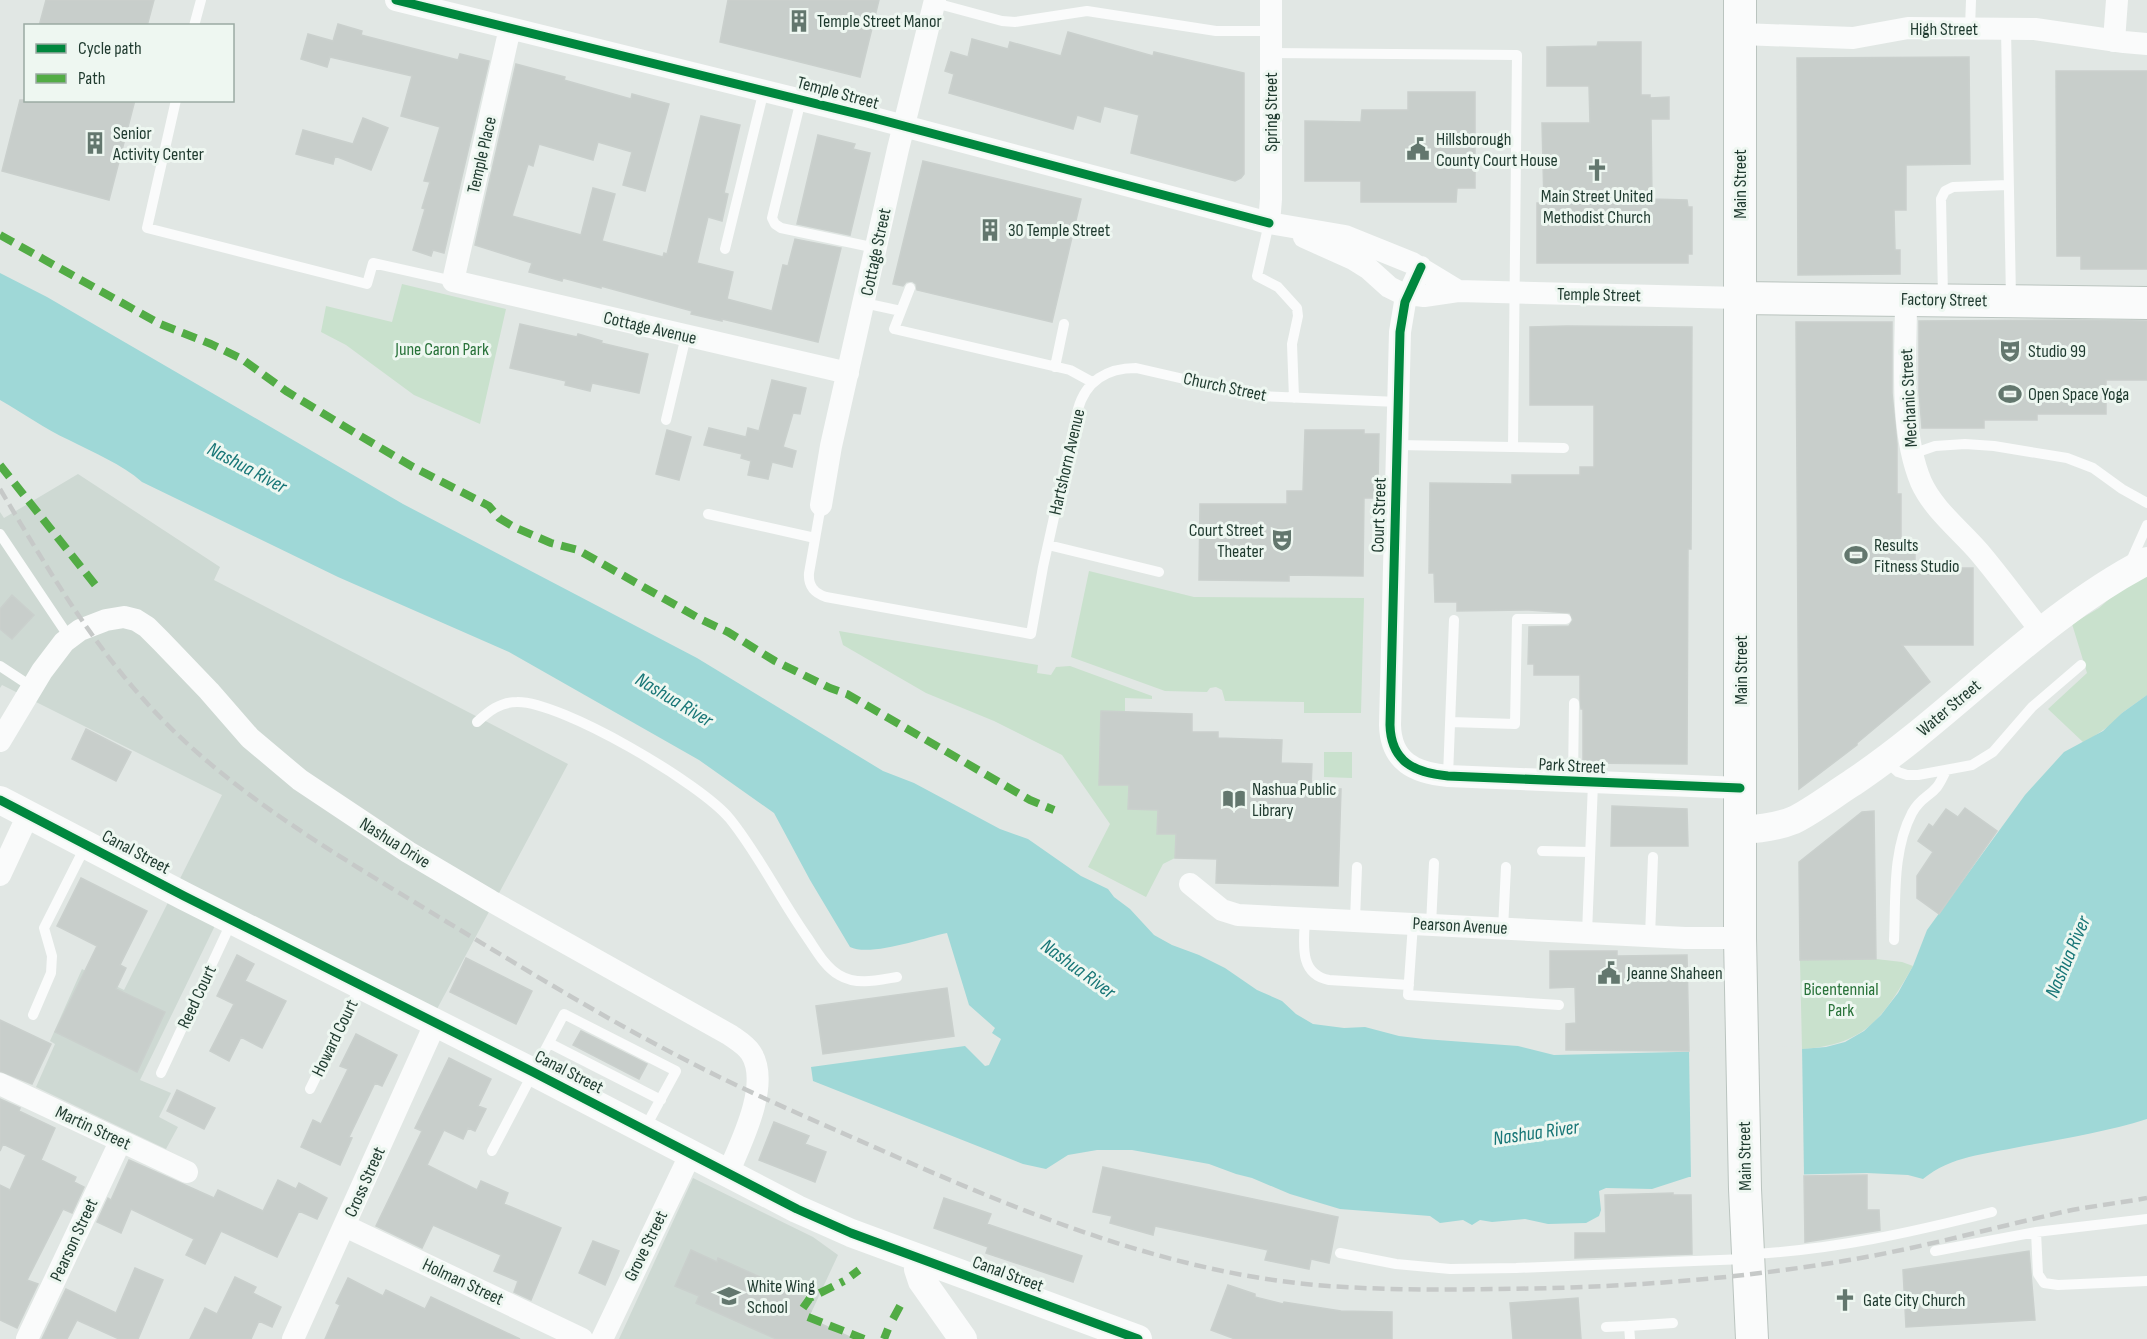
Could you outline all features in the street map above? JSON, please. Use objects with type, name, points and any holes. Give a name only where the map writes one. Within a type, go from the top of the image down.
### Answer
[{"type":"main road","name":"Main Street","points":[[1740,0],[1740,938],[1745,1189],[1752,1339]]},
{"type":"main road","name":"Factory Street","points":[[1740,298],[2147,303]]},
{"type":"street","name":"Temple Street","points":[[396,0],[764,90],[1269,223],[1345,236],[1421,267],[1458,291]]},
{"type":"street","name":"Spring Street","points":[[1269,223],[1271,199],[1270,0]]},
{"type":"street","points":[[2114,40],[2117,0]]},
{"type":"street","name":"Cottage Street","points":[[821,505],[831,446],[903,128],[935,2]]},
{"type":"street","name":"Temple Place","points":[[453,281],[510,28]]},
{"type":"street","name":"High Street","points":[[1741,34],[1853,38],[1899,29],[1971,28],[2048,30],[2147,44]]},
{"type":"street","name":"Temple Street","points":[[1269,223],[1353,259],[1370,269],[1395,291],[1408,295],[1424,296],[1458,291],[1740,298]]},
{"type":"street","name":"Court Street","points":[[1405,762],[1394,749],[1390,732],[1400,332],[1408,295],[1421,267]]},
{"type":"street","name":"Cottage Avenue","points":[[453,281],[848,373]]},
{"type":"street","name":"Mechanic Street","points":[[1906,300],[1907,426],[1912,454],[1921,482],[1930,499],[1981,554],[2042,632]]},
{"type":"street","name":"Water Street","points":[[1741,830],[1769,828],[1796,819],[1885,760],[2082,601],[2136,568]]},
{"type":"street","name":"Nashua Drive","points":[[0,741],[53,654],[69,637],[86,627],[112,618],[130,618],[141,623],[209,691],[250,738],[300,780],[408,852],[730,1035],[747,1047],[755,1061],[756,1094],[749,1123],[728,1173]]},
{"type":"street","name":"Park Street","points":[[1405,762],[1423,772],[1448,776],[1740,788]]},
{"type":"street","name":"Canal Street","points":[[0,800],[232,921],[826,1222],[1138,1339]]},
{"type":"street","points":[[0,875],[28,815]]},
{"type":"street","name":"Pearson Avenue","points":[[1190,884],[1215,905],[1229,913],[1246,916],[1650,936],[1740,938]]},
{"type":"street","name":"Cross Street","points":[[294,1339],[435,1024]]},
{"type":"street","name":"Martin Street","points":[[0,1084],[188,1172]]},
{"type":"street","name":"Pearson Street","points":[[27,1339],[120,1142]]},
{"type":"street","name":"Grove Street","points":[[602,1339],[691,1153]]},
{"type":"street","name":"Holman Street","points":[[345,1226],[582,1339]]},
{"type":"street","points":[[921,1259],[918,1269],[920,1278],[963,1339]]},
{"type":"lane","points":[[195,24],[201,0]]},
{"type":"lane","points":[[1971,0],[1971,28]]},
{"type":"lane","points":[[935,2],[1002,21],[1015,22],[1087,11],[1216,31],[1271,31]]},
{"type":"lane","points":[[2006,29],[2011,301]]},
{"type":"lane","points":[[1271,53],[1517,55],[1513,447]]},
{"type":"lane","points":[[725,249],[764,90]]},
{"type":"lane","points":[[801,100],[772,218],[775,224],[781,228],[876,248]]},
{"type":"lane","points":[[176,102],[147,228],[367,284],[372,263],[453,281]]},
{"type":"lane","points":[[1943,300],[1941,199],[1945,191],[1953,187],[2008,185]]},
{"type":"lane","points":[[1269,223],[1257,276],[1278,287],[1297,308],[1298,320],[1292,344],[1294,398]]},
{"type":"lane","points":[[910,288],[894,329],[1076,372],[1092,382]]},
{"type":"lane","points":[[864,303],[901,312]]},
{"type":"lane","points":[[1055,367],[1064,324]]},
{"type":"lane","points":[[666,420],[686,336]]},
{"type":"lane","name":"Church Street","points":[[1092,382],[1109,372],[1136,368],[1250,395],[1398,402]]},
{"type":"lane","name":"Hartshorn Avenue","points":[[815,538],[808,579],[812,589],[820,595],[1031,634],[1048,545],[1080,403],[1092,382]]},
{"type":"lane","points":[[1912,454],[1935,446],[1965,444],[1994,446],[2067,458],[2093,468],[2122,489],[2147,502]]},
{"type":"lane","points":[[1397,445],[1564,448]]},
{"type":"lane","points":[[708,514],[815,538],[821,505]]},
{"type":"lane","points":[[2136,568],[2147,525]]},
{"type":"lane","points":[[0,534],[69,637]]},
{"type":"lane","points":[[1048,545],[1159,572]]},
{"type":"lane","points":[[1450,722],[1515,724],[1517,619],[1566,619]]},
{"type":"lane","points":[[1448,776],[1454,620]]},
{"type":"lane","points":[[1885,760],[1893,768],[1907,775],[1965,768],[1986,758],[2032,707],[2081,665]]},
{"type":"lane","points":[[0,666],[32,687]]},
{"type":"lane","points":[[477,722],[490,709],[502,704],[518,702],[555,712],[633,749],[695,788],[714,802],[730,819],[827,965],[840,976],[855,981],[871,982],[897,977]]},
{"type":"lane","points":[[1574,703],[1590,852],[1587,933]]},
{"type":"lane","points":[[1894,940],[1898,870],[1901,841],[1905,828],[1921,799],[1936,788],[1946,771]]},
{"type":"lane","points":[[33,1015],[51,973],[52,956],[44,928],[87,845]]},
{"type":"lane","points":[[1542,851],[1590,852]]},
{"type":"lane","points":[[1650,936],[1653,857]]},
{"type":"lane","points":[[1434,862],[1408,995],[1559,1005]]},
{"type":"lane","points":[[1355,920],[1357,867]]},
{"type":"lane","points":[[1503,928],[1506,867]]},
{"type":"lane","points":[[1305,918],[1305,959],[1311,972],[1316,976],[1329,980],[1409,985]]},
{"type":"lane","name":"Reed Court","points":[[161,1073],[232,921]]},
{"type":"lane","name":"Howard Court","points":[[310,1089],[360,986]]},
{"type":"lane","points":[[492,1151],[564,1014],[676,1071],[645,1130]]},
{"type":"lane","points":[[549,1043],[661,1100]]},
{"type":"lane","points":[[1340,1253],[1396,1264],[1450,1269],[1550,1267],[1748,1256],[1803,1250],[1916,1231],[1992,1212]]},
{"type":"lane","points":[[1935,1251],[2036,1232],[2147,1220]]},
{"type":"lane","points":[[2036,1232],[2038,1274],[2044,1283],[2058,1285],[2147,1281]]},
{"type":"lane","points":[[1606,1328],[1673,1323]]},
{"type":"lane","points":[[1629,1326],[1630,1339]]},
{"type":"shaded area","points":[[78,474],[220,567],[214,580],[568,764],[437,1009],[226,903],[140,1080],[171,1093],[159,1117],[178,1127],[166,1149],[36,1087],[55,1044],[50,1041],[82,969],[124,990],[222,795],[2,685],[0,688],[0,512],[4,518]]},
{"type":"shaded area","name":"White Wing School","points":[[693,1178],[813,1237],[838,1255],[799,1339],[619,1339]]},
{"type":"green space","name":"June Caron Park","points":[[402,284],[506,309],[480,424],[414,395],[346,345],[321,332],[326,306],[392,322]]},
{"type":"green space","points":[[1089,571],[1194,597],[1364,598],[1361,713],[1304,713],[1304,702],[1225,701],[1222,690],[1216,687],[1210,688],[1207,692],[1165,691],[1071,657]]},
{"type":"green space","points":[[2147,574],[2147,695],[2122,713],[2112,724],[2084,743],[2048,709],[2087,673],[2072,624],[2099,608],[2123,587]]},
{"type":"green space","points":[[839,631],[1038,665],[1037,673],[1051,675],[1056,667],[1070,666],[1152,696],[1152,699],[1125,698],[1125,712],[1101,712],[1099,784],[1129,785],[1128,809],[1158,810],[1157,833],[1176,834],[1175,858],[1163,864],[1146,897],[1088,867],[1110,824],[1062,755],[994,721],[926,693],[843,645]]},
{"type":"green space","points":[[1324,752],[1352,752],[1352,778],[1324,777]]},
{"type":"green space","name":"Bicentennial Park","points":[[1876,959],[1902,962],[1913,966],[1881,1014],[1870,1026],[1842,1042],[1802,1049],[1800,960]]},
{"type":"water","name":"Nashua River","points":[[0,273],[47,297],[403,504],[697,658],[883,771],[914,783],[1000,829],[1028,839],[1081,876],[1108,889],[1154,935],[1225,968],[1257,990],[1282,1001],[1296,1014],[1313,1024],[1344,1028],[1365,1027],[1399,1036],[1424,1039],[1518,1046],[1554,1055],[1802,1049],[1826,1047],[1845,1042],[1864,1031],[1881,1015],[1898,993],[1913,966],[1927,930],[2025,795],[2064,752],[2103,731],[2122,713],[2147,695],[2147,1119],[2100,1131],[1969,1157],[1945,1165],[1923,1179],[1908,1175],[1867,1173],[1689,1177],[1652,1189],[1606,1188],[1599,1191],[1601,1210],[1599,1216],[1586,1223],[1548,1224],[1525,1219],[1492,1222],[1480,1220],[1472,1225],[1463,1220],[1440,1223],[1430,1216],[1340,1209],[1290,1194],[1252,1178],[1209,1164],[1132,1150],[1097,1150],[1068,1155],[1046,1169],[1023,1164],[813,1081],[811,1067],[965,1046],[985,1066],[989,1065],[1001,1039],[992,1033],[995,1028],[969,1005],[947,933],[897,946],[870,950],[850,947],[774,813],[699,760],[509,652],[338,577],[142,482],[117,464],[51,431],[0,400]]},
{"type":"pier","points":[[1802,1046],[1804,1177],[1691,1180],[1689,1048]]},
{"type":"building","points":[[46,0],[154,0],[148,24],[40,24]]},
{"type":"building","name":"Temple Street Manor","points":[[728,0],[879,0],[860,77],[720,42]]},
{"type":"building","points":[[338,24],[362,31],[361,35],[458,60],[460,54],[489,61],[444,253],[433,250],[431,256],[413,250],[430,182],[424,181],[440,127],[401,116],[412,76],[330,57],[327,67],[301,59],[308,34],[333,41]]},
{"type":"building","points":[[1068,32],[1153,56],[1154,52],[1244,73],[1244,174],[1241,178],[1235,181],[1131,153],[1139,115],[1104,106],[1100,122],[1077,115],[1073,129],[949,93],[954,74],[945,71],[951,52],[968,57],[972,39],[1008,49],[1010,42],[1061,56]]},
{"type":"building","points":[[1598,42],[1641,42],[1641,95],[1650,95],[1650,98],[1669,97],[1669,119],[1651,119],[1652,199],[1687,200],[1688,207],[1692,207],[1692,254],[1688,254],[1688,263],[1537,263],[1537,203],[1544,203],[1542,123],[1590,123],[1589,86],[1547,86],[1547,47],[1597,46]]},
{"type":"building","points":[[1969,57],[1970,164],[1906,165],[1906,210],[1894,210],[1895,250],[1900,250],[1900,274],[1798,275],[1797,58]]},
{"type":"building","points":[[516,64],[565,77],[564,80],[631,99],[632,94],[669,104],[645,191],[623,185],[632,152],[598,142],[593,160],[539,144],[533,166],[528,164],[512,216],[581,235],[593,188],[615,194],[602,241],[663,257],[664,253],[667,254],[701,116],[740,125],[724,193],[728,194],[722,221],[708,217],[697,263],[733,272],[727,299],[772,311],[783,265],[788,266],[795,239],[841,248],[818,342],[691,314],[692,311],[601,286],[601,288],[563,278],[562,281],[529,272],[532,263],[475,245]]},
{"type":"building","points":[[2056,71],[2147,71],[2147,269],[2081,269],[2081,256],[2057,256]]},
{"type":"building","name":"Hillsborough County Court House","points":[[1408,92],[1475,92],[1475,188],[1457,188],[1456,202],[1361,202],[1361,181],[1305,181],[1305,121],[1361,122],[1362,110],[1408,110]]},
{"type":"building","points":[[20,100],[24,102],[134,102],[109,200],[2,171]]},
{"type":"building","points":[[363,118],[388,128],[371,170],[335,156],[333,164],[296,154],[303,130],[353,144]]},
{"type":"building","points":[[818,135],[855,144],[853,149],[870,153],[850,235],[797,224]]},
{"type":"building","name":"30 Temple Street","points":[[923,161],[1081,199],[1052,322],[917,290],[916,284],[912,281],[906,282],[903,286],[893,284]]},
{"type":"building","points":[[1919,321],[2147,321],[2147,380],[2106,380],[2106,414],[2037,414],[2037,420],[1984,420],[1984,428],[1922,428],[1919,392]]},
{"type":"building","points":[[1796,322],[1892,322],[1892,393],[1897,444],[1897,494],[1901,494],[1901,543],[1915,543],[1915,568],[1973,568],[1973,645],[1902,645],[1930,682],[1857,745],[1799,789]]},
{"type":"building","points":[[520,324],[577,337],[578,334],[602,341],[601,343],[648,354],[639,393],[592,383],[590,391],[565,385],[566,381],[510,368]]},
{"type":"building","points":[[1530,327],[1692,327],[1687,764],[1583,763],[1583,709],[1581,709],[1580,699],[1580,675],[1534,675],[1534,664],[1528,664],[1529,627],[1569,626],[1573,620],[1570,613],[1529,610],[1457,611],[1457,602],[1435,602],[1434,573],[1429,573],[1430,483],[1512,484],[1512,475],[1580,475],[1580,467],[1594,467],[1594,405],[1530,405]]},
{"type":"building","points":[[772,380],[806,388],[800,414],[793,413],[783,447],[796,451],[792,467],[772,462],[768,479],[748,475],[751,461],[741,458],[742,454],[704,445],[709,428],[746,437],[748,428],[759,431]]},
{"type":"building","points":[[667,430],[691,437],[679,480],[656,474]]},
{"type":"building","name":"Court Street Theater","points":[[1305,430],[1364,430],[1364,434],[1379,434],[1378,483],[1374,483],[1374,498],[1364,498],[1363,576],[1289,575],[1289,581],[1199,580],[1200,504],[1287,504],[1287,491],[1303,491]]},
{"type":"building","points":[[12,595],[34,615],[12,639],[0,629],[0,609]]},
{"type":"building","name":"Nashua Public Library","points":[[1101,711],[1192,714],[1192,732],[1218,732],[1218,738],[1282,740],[1281,763],[1312,764],[1311,788],[1341,789],[1338,886],[1216,883],[1217,859],[1175,858],[1176,834],[1157,834],[1158,810],[1128,809],[1129,785],[1099,785]]},
{"type":"building","points":[[86,729],[131,752],[116,781],[72,759]]},
{"type":"building","points":[[1612,806],[1687,809],[1688,846],[1611,846]]},
{"type":"building","points":[[1965,808],[1997,831],[1939,914],[1917,898],[1917,876],[1933,852],[1918,841],[1929,824],[1933,827],[1946,809],[1958,817]]},
{"type":"building","points":[[1874,811],[1876,959],[1800,960],[1799,862],[1862,812]]},
{"type":"building","points":[[81,878],[147,911],[120,965],[126,968],[116,989],[165,1012],[137,1072],[55,1032],[97,946],[57,926]]},
{"type":"building","points":[[1550,951],[1617,951],[1617,956],[1687,955],[1689,1051],[1566,1050],[1566,1024],[1576,1023],[1575,987],[1550,988]]},
{"type":"building","points":[[237,955],[254,964],[245,981],[286,1001],[262,1048],[241,1037],[229,1061],[210,1051],[234,1004],[217,996]]},
{"type":"building","points":[[466,958],[532,991],[516,1024],[450,992]]},
{"type":"building","points":[[947,988],[954,1036],[823,1054],[816,1006]]},
{"type":"building","points":[[0,1020],[51,1044],[32,1084],[0,1071]]},
{"type":"building","points":[[581,1031],[647,1064],[639,1079],[573,1045]]},
{"type":"building","points":[[356,1034],[397,1055],[382,1086],[375,1083],[349,1137],[352,1138],[340,1165],[301,1147],[313,1120],[321,1124],[348,1069],[340,1066]]},
{"type":"building","points":[[449,1058],[491,1079],[478,1106],[486,1109],[475,1131],[468,1128],[463,1139],[444,1130],[427,1165],[477,1190],[481,1181],[508,1193],[504,1204],[561,1228],[531,1300],[514,1292],[518,1281],[494,1271],[501,1255],[433,1225],[422,1248],[376,1226],[422,1131],[415,1128]]},
{"type":"building","points":[[177,1090],[215,1108],[204,1129],[167,1111]]},
{"type":"building","points":[[0,1099],[55,1128],[41,1160],[76,1177],[74,1182],[84,1187],[72,1213],[63,1209],[27,1280],[38,1284],[17,1328],[0,1320],[0,1185],[10,1190],[26,1155],[3,1144],[0,1151]]},
{"type":"building","points":[[774,1122],[809,1136],[805,1144],[826,1152],[815,1182],[759,1160]]},
{"type":"building","points":[[129,1160],[214,1198],[218,1190],[263,1211],[278,1180],[296,1189],[299,1183],[327,1198],[317,1219],[299,1211],[277,1257],[221,1231],[205,1264],[186,1255],[194,1239],[131,1209],[121,1233],[97,1222],[108,1198],[111,1200]]},
{"type":"building","points":[[1103,1167],[1338,1217],[1329,1263],[1311,1259],[1309,1269],[1265,1260],[1268,1250],[1155,1226],[1153,1235],[1110,1223],[1112,1216],[1093,1212]]},
{"type":"building","points":[[1867,1175],[1867,1210],[1879,1210],[1880,1230],[1805,1242],[1804,1176]]},
{"type":"building","points":[[1673,1193],[1673,1195],[1691,1195],[1692,1254],[1575,1258],[1575,1233],[1606,1233],[1605,1195]]},
{"type":"building","points":[[944,1198],[991,1214],[987,1224],[1082,1256],[1073,1282],[986,1253],[988,1247],[934,1228]]},
{"type":"building","points":[[593,1241],[619,1251],[605,1285],[579,1273]]},
{"type":"building","points":[[691,1250],[717,1262],[718,1258],[804,1297],[800,1306],[811,1311],[808,1318],[854,1339],[776,1339],[696,1303],[699,1296],[675,1286]]},
{"type":"building","points":[[2029,1251],[2035,1320],[1906,1327],[1903,1270]]},
{"type":"building","points":[[135,1268],[163,1280],[138,1339],[119,1339],[77,1320],[67,1339],[42,1339],[66,1289],[116,1313]]},
{"type":"building","points":[[235,1277],[256,1287],[253,1293],[281,1307],[272,1327],[259,1321],[251,1339],[190,1339],[205,1308],[217,1314]]},
{"type":"building","points":[[348,1278],[383,1296],[386,1290],[425,1309],[431,1297],[520,1339],[325,1339],[340,1305],[336,1303]]},
{"type":"building","points":[[1228,1285],[1255,1294],[1255,1297],[1283,1304],[1284,1302],[1341,1311],[1392,1312],[1392,1339],[1235,1339],[1211,1330]]},
{"type":"building","points":[[1578,1298],[1581,1339],[1513,1339],[1510,1303]]},
{"type":"railway","points":[[0,489],[80,618],[126,679],[178,735],[240,788],[273,812],[377,879],[561,991],[705,1070],[788,1109],[1003,1202],[1109,1240],[1217,1270],[1272,1280],[1328,1286],[1435,1290],[1586,1287],[1674,1282],[1806,1267],[1903,1250],[2063,1212],[2147,1198]]},
{"type":"marked path","points":[[0,235],[160,324],[242,359],[286,391],[357,434],[413,467],[489,506],[499,518],[514,527],[551,543],[578,550],[702,620],[728,632],[775,661],[847,694],[1030,800],[1054,810]]},
{"type":"marked path","points":[[0,465],[100,591]]},
{"type":"marked path","points":[[851,1276],[859,1270]]},
{"type":"marked path","points":[[803,1308],[810,1298],[844,1281]]},
{"type":"marked path","points":[[893,1319],[901,1304]]},
{"type":"marked path","points":[[808,1317],[864,1339]]},
{"type":"marked path","points":[[884,1339],[888,1329]]},
{"type":"cycle path","points":[[396,0],[870,117],[1269,223]]},
{"type":"cycle path","points":[[1421,267],[1405,302],[1400,332],[1390,725],[1391,738],[1400,757],[1425,772],[1448,776],[1740,788]]},
{"type":"cycle path","points":[[0,800],[797,1209],[851,1233],[1138,1339]]},
{"type":"place","name":"Temple Street Manor","points":[[799,21]]},
{"type":"place","name":"Senior Activity Center","points":[[95,143]]},
{"type":"place","name":"Hillsborough County Court House","points":[[1418,149]]},
{"type":"place","name":"Main Street United Methodist Church","points":[[1597,170]]},
{"type":"place","name":"30 Temple Street","points":[[990,230]]},
{"type":"place","name":"Studio 99","points":[[2010,351]]},
{"type":"place","name":"Open Space Yoga","points":[[2010,394]]},
{"type":"place","name":"Court Street Theater","points":[[1282,540]]},
{"type":"place","name":"Results Fitness Studio","points":[[1856,555]]},
{"type":"place","name":"Nashua Public Library","points":[[1234,799]]},
{"type":"place","name":"Jeanne Shaheen","points":[[1609,973]]},
{"type":"place","name":"White Wing School","points":[[729,1296]]},
{"type":"place","name":"Gate City Church","points":[[1845,1300]]}]
